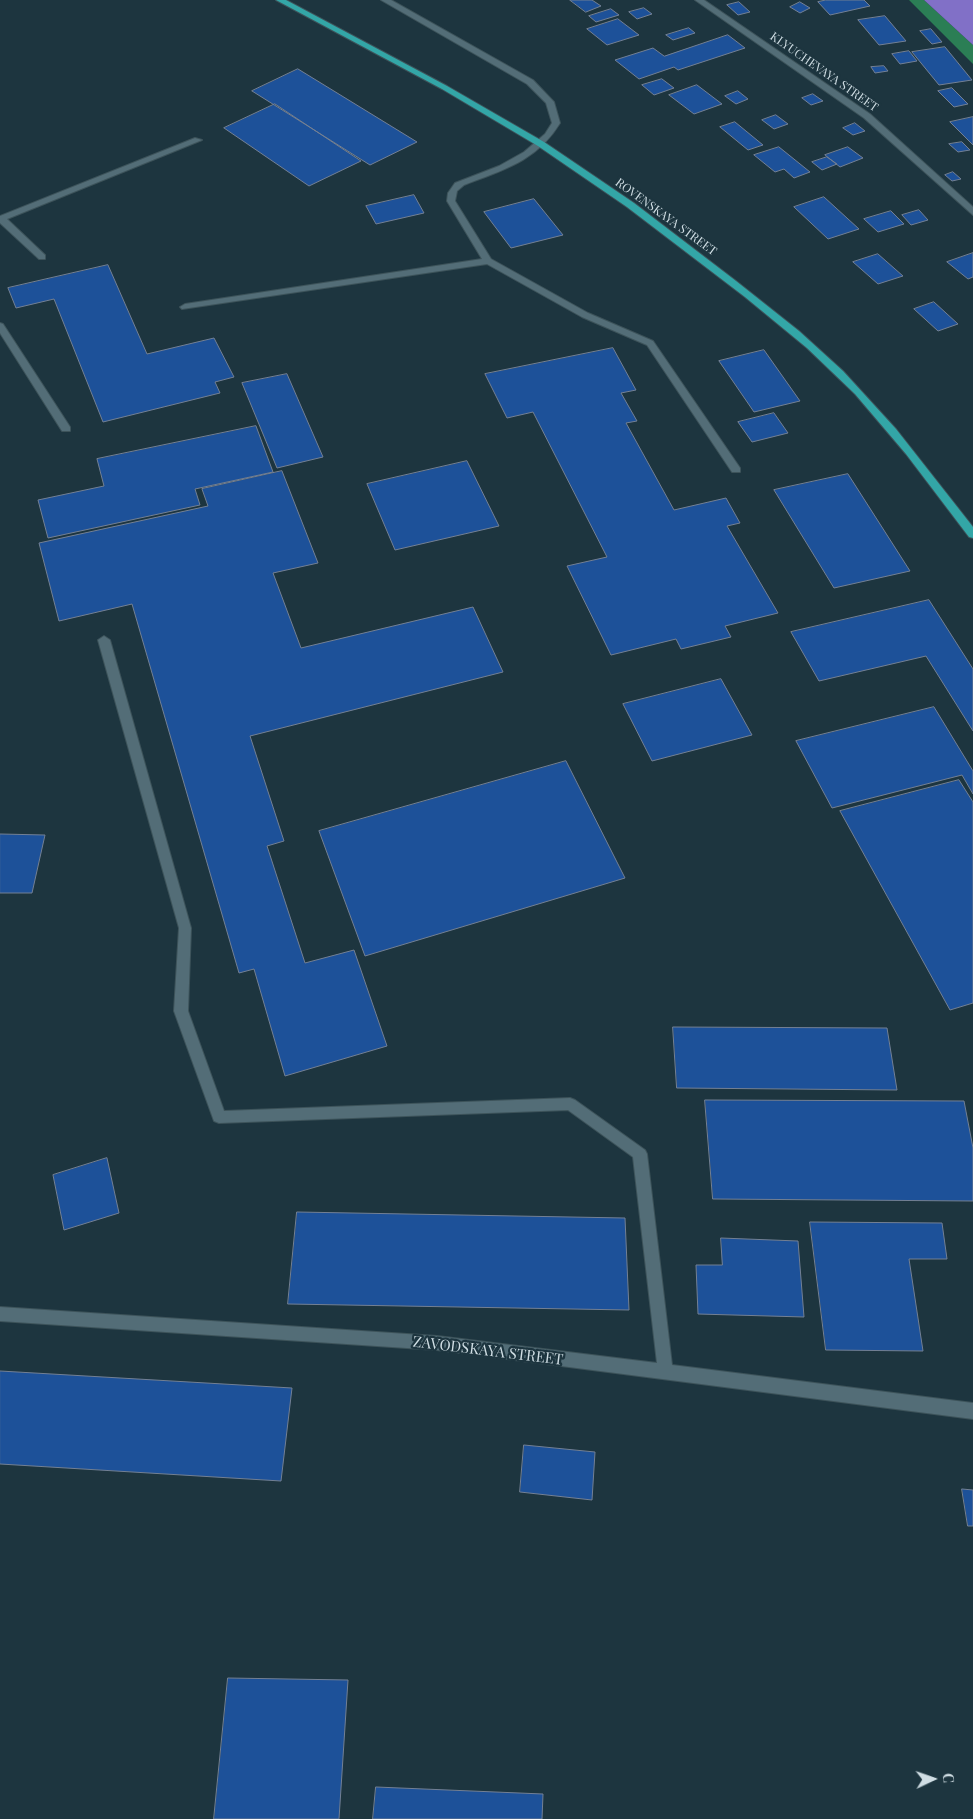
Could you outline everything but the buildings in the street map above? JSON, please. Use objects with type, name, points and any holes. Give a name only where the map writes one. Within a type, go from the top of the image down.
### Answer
[{"type":"main road","name":"ROVENSKAYA STREET","points":[[280,0],[484,110],[541,144],[660,227],[802,339],[839,373],[890,426],[973,534]]},
{"type":"street","points":[[385,0],[530,82],[550,102],[556,123],[541,144],[518,160],[461,183],[450,195],[451,202],[488,261],[585,315],[650,343],[736,470]]},
{"type":"street","name":"KLYUCHEVAYA STREET","points":[[699,0],[868,116],[973,212]]},
{"type":"street","points":[[42,258],[0,219],[198,140]]},
{"type":"street","points":[[185,307],[488,261]]},
{"type":"street","points":[[0,326],[66,429]]},
{"type":"street","points":[[104,640],[184,928],[181,1011],[218,1117],[570,1104],[640,1154],[665,1372]]},
{"type":"street","name":"ZAVODSKAYA STREET","points":[[0,1314],[436,1343],[973,1410]]},
{"type":"green space","points":[[909,0],[924,0],[973,45],[973,64]]},
{"type":"shaded area","points":[[924,0],[973,0],[973,45]]}]
